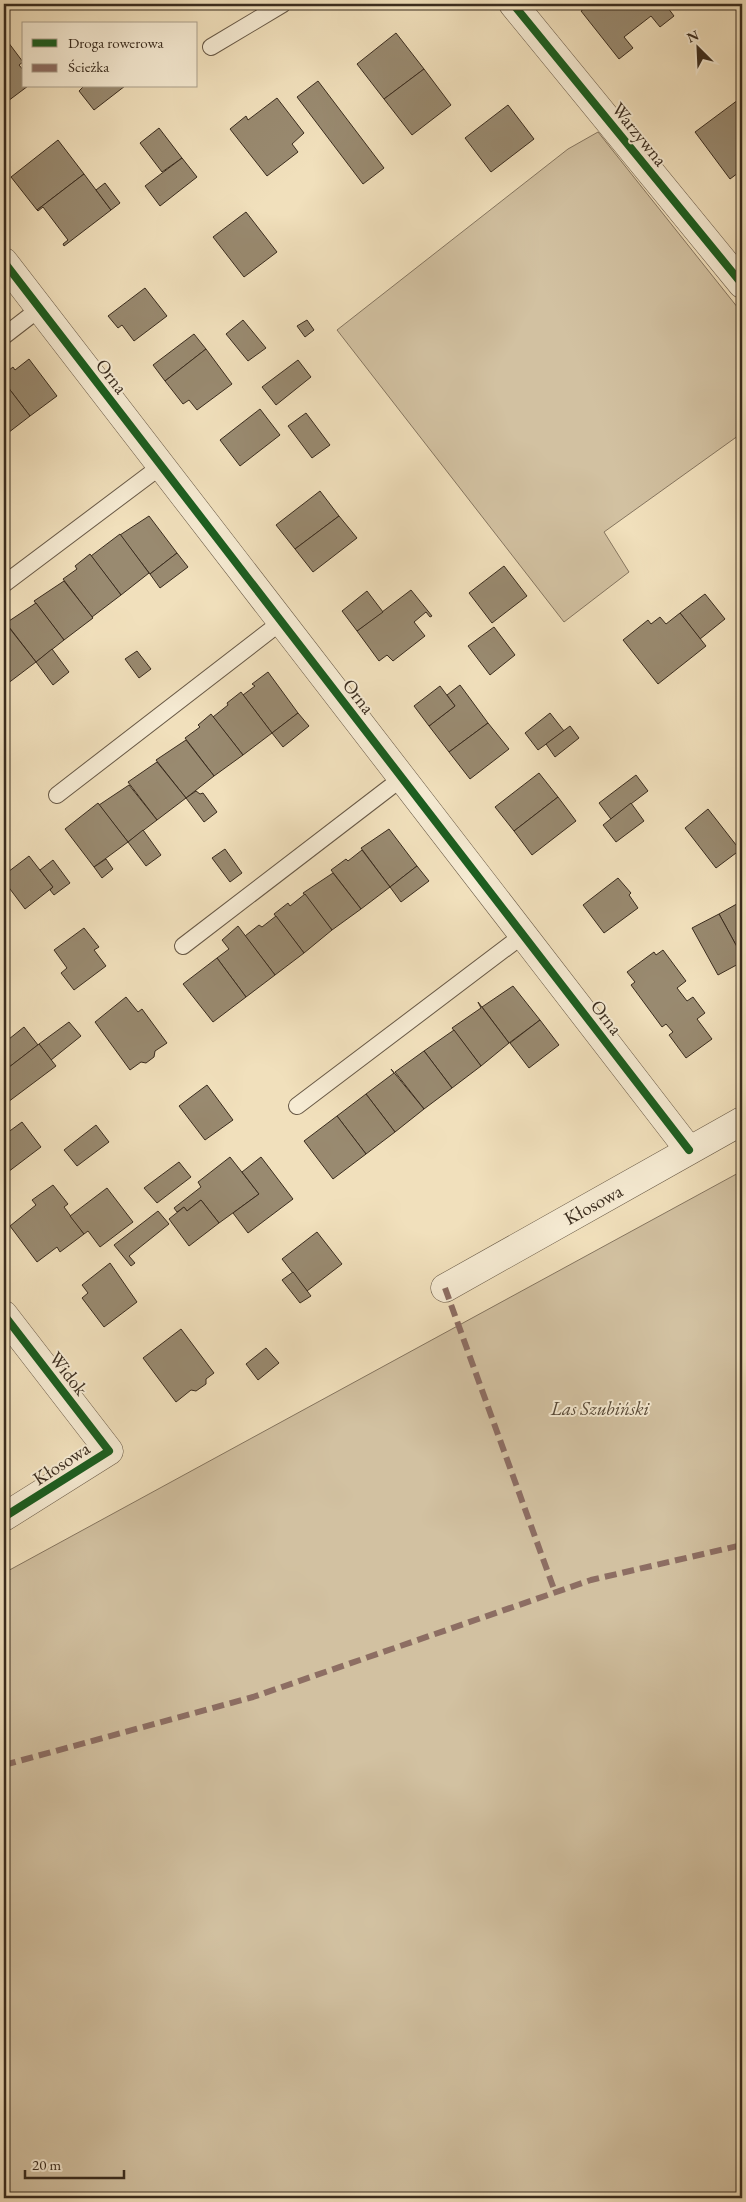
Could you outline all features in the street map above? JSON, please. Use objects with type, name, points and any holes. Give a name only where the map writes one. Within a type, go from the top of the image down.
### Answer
[{"type":"street","name":"Warzywna","points":[[513,4],[742,284]]},
{"type":"street","name":"Orna","points":[[4,262],[689,1150]]},
{"type":"street","name":"Kłosowa","points":[[445,1288],[742,1121]]},
{"type":"street","name":"Widok","points":[[4,1315],[109,1451]]},
{"type":"street","name":"Kłosowa","points":[[4,1517],[109,1451]]},
{"type":"lane","points":[[211,47],[283,4]]},
{"type":"lane","points":[[4,336],[39,309]]},
{"type":"lane","points":[[4,584],[161,466]]},
{"type":"lane","points":[[57,795],[282,622]]},
{"type":"lane","points":[[182,946],[402,778]]},
{"type":"lane","points":[[297,1106],[523,935]]},
{"type":"green space","points":[[598,132],[742,313],[742,433],[604,532],[629,572],[564,622],[337,330],[568,149]]},
{"type":"green space","name":"Las Szubiński","points":[[742,1171],[742,2198],[4,2198],[4,1573]]},
{"type":"building","points":[[591,4],[665,4],[674,16],[660,27],[651,16],[624,37],[633,48],[619,59],[581,11]]},
{"type":"building","points":[[396,33],[424,69],[384,99],[357,64]]},
{"type":"building","points":[[8,42],[22,61],[19,65],[22,69],[22,88],[25,88],[4,104],[4,45]]},
{"type":"building","points":[[424,69],[451,105],[412,135],[384,99]]},
{"type":"building","points":[[318,81],[384,168],[363,184],[297,97]]},
{"type":"building","points":[[82,88],[122,88],[94,110],[79,91]]},
{"type":"building","points":[[742,97],[742,170],[730,179],[695,132]]},
{"type":"building","points":[[277,98],[304,133],[292,144],[298,152],[267,176],[230,129],[246,116],[248,120]]},
{"type":"building","points":[[508,105],[534,139],[491,172],[465,138]]},
{"type":"building","points":[[159,128],[182,158],[162,172],[140,143]]},
{"type":"building","points":[[58,140],[84,174],[37,210],[11,177]]},
{"type":"building","points":[[182,158],[197,177],[160,206],[145,186]]},
{"type":"building","points":[[84,174],[111,210],[64,246],[63,244],[68,240],[43,207],[37,210]]},
{"type":"building","points":[[105,183],[120,203],[111,210],[96,190]]},
{"type":"building","points":[[246,212],[277,252],[244,277],[213,237]]},
{"type":"building","points":[[145,288],[167,316],[134,341],[122,325],[118,328],[108,316]]},
{"type":"building","points":[[243,320],[266,348],[248,361],[226,334]]},
{"type":"building","points":[[307,320],[314,330],[305,337],[297,326]]},
{"type":"building","points":[[194,334],[206,349],[165,381],[153,365]]},
{"type":"building","points":[[206,349],[232,384],[197,410],[189,400],[183,404],[165,381]]},
{"type":"building","points":[[29,359],[57,396],[30,416],[4,382],[4,374],[13,367],[15,370]]},
{"type":"building","points":[[298,360],[311,377],[276,405],[262,387]]},
{"type":"building","points":[[4,382],[30,416],[4,436]]},
{"type":"building","points":[[260,409],[280,435],[240,466],[220,440]]},
{"type":"building","points":[[306,413],[330,445],[312,458],[288,426]]},
{"type":"building","points":[[320,491],[339,516],[295,549],[276,525]]},
{"type":"building","points":[[149,516],[177,553],[150,574],[120,535]]},
{"type":"building","points":[[339,516],[357,538],[313,572],[295,549]]},
{"type":"building","points":[[120,534],[149,573],[121,595],[91,556]]},
{"type":"building","points":[[177,553],[188,567],[160,588],[150,574]]},
{"type":"building","points":[[90,554],[121,595],[92,617],[63,579],[77,569],[75,566]]},
{"type":"building","points":[[504,566],[527,596],[492,623],[469,593]]},
{"type":"building","points":[[64,581],[93,618],[64,640],[34,601]]},
{"type":"building","points":[[411,590],[432,616],[430,617],[426,612],[414,622],[425,636],[393,661],[387,655],[379,661],[357,631]]},
{"type":"building","points":[[367,591],[383,612],[357,631],[342,611]]},
{"type":"building","points":[[705,594],[725,619],[700,639],[680,613]]},
{"type":"building","points":[[36,603],[64,640],[36,662],[6,623]]},
{"type":"building","points":[[680,613],[706,646],[658,684],[623,640],[648,620],[651,624],[660,617],[666,624]]},
{"type":"building","points":[[7,625],[36,662],[7,684],[4,680],[4,628]]},
{"type":"building","points":[[494,627],[515,655],[490,675],[468,646]]},
{"type":"building","points":[[52,649],[69,672],[53,685],[36,662]]},
{"type":"building","points":[[137,651],[151,669],[139,678],[125,659]]},
{"type":"building","points":[[268,672],[298,713],[272,733],[243,695],[255,686],[252,684]]},
{"type":"building","points":[[460,685],[488,723],[449,752],[429,726],[455,706],[447,695]]},
{"type":"building","points":[[440,686],[455,706],[429,726],[414,706]]},
{"type":"building","points":[[241,692],[272,733],[243,755],[213,717]]},
{"type":"building","points":[[298,713],[309,726],[283,747],[272,733]]},
{"type":"building","points":[[550,713],[564,731],[538,750],[525,733]]},
{"type":"building","points":[[211,714],[243,755],[214,776],[185,738],[200,727],[198,725]]},
{"type":"building","points":[[488,723],[509,749],[470,779],[449,752]]},
{"type":"building","points":[[570,726],[579,738],[555,757],[546,744]]},
{"type":"building","points":[[186,740],[214,776],[186,798],[156,760]]},
{"type":"building","points":[[157,762],[186,798],[157,820],[128,782]]},
{"type":"building","points":[[539,773],[558,797],[514,831],[495,807]]},
{"type":"building","points":[[636,775],[648,791],[611,819],[599,803]]},
{"type":"building","points":[[129,785],[157,820],[128,842],[99,805]]},
{"type":"building","points":[[196,791],[200,794],[203,793],[217,812],[204,822],[186,798]]},
{"type":"building","points":[[558,797],[576,821],[532,855],[514,831]]},
{"type":"building","points":[[98,803],[128,842],[94,867],[65,829]]},
{"type":"building","points":[[631,803],[644,821],[616,842],[603,825]]},
{"type":"building","points":[[708,809],[740,850],[716,868],[685,828]]},
{"type":"building","points":[[389,829],[417,866],[390,887],[361,848]]},
{"type":"building","points":[[143,830],[161,855],[146,866],[128,842]]},
{"type":"building","points":[[225,849],[242,873],[230,882],[212,858]]},
{"type":"building","points":[[362,850],[390,887],[361,909],[331,870],[346,859],[348,861]]},
{"type":"building","points":[[29,856],[53,887],[25,909],[4,881],[4,875]]},
{"type":"building","points":[[106,859],[113,869],[102,878],[94,867]]},
{"type":"building","points":[[53,860],[70,883],[54,895],[50,890],[53,887],[40,870]]},
{"type":"building","points":[[417,866],[429,881],[401,902],[390,887]]},
{"type":"building","points":[[333,873],[361,909],[332,930],[303,893]]},
{"type":"building","points":[[618,878],[631,893],[629,895],[638,908],[604,933],[583,905]]},
{"type":"building","points":[[305,894],[332,930],[304,953],[274,914],[288,903],[290,906]]},
{"type":"building","points":[[742,901],[742,956],[719,914]]},
{"type":"building","points":[[719,914],[742,956],[742,962],[718,975],[692,928]]},
{"type":"building","points":[[276,916],[304,953],[275,975],[245,936],[259,925],[262,927]]},
{"type":"building","points":[[238,926],[275,975],[246,997],[217,958],[229,949],[222,940]]},
{"type":"building","points":[[84,928],[99,947],[94,950],[106,966],[74,990],[61,973],[67,968],[54,950]]},
{"type":"building","points":[[663,950],[686,981],[677,988],[687,1001],[693,997],[705,1013],[697,1019],[712,1039],[686,1058],[669,1035],[673,1032],[666,1024],[662,1027],[631,985],[635,982],[627,972],[654,952],[656,955]]},
{"type":"building","points":[[217,958],[246,997],[213,1022],[183,984]]},
{"type":"building","points":[[513,986],[540,1020],[509,1043],[482,1007]]},
{"type":"building","points":[[126,997],[138,1012],[142,1009],[167,1043],[155,1051],[154,1057],[146,1063],[141,1062],[130,1070],[95,1022]]},
{"type":"building","points":[[478,1002],[509,1043],[481,1066],[452,1028],[481,1008]]},
{"type":"building","points":[[540,1020],[559,1045],[529,1068],[510,1043]]},
{"type":"building","points":[[69,1022],[81,1036],[51,1060],[39,1044]]},
{"type":"building","points":[[24,1027],[38,1045],[4,1071],[4,1043]]},
{"type":"building","points":[[454,1030],[481,1066],[452,1088],[424,1051]]},
{"type":"building","points":[[39,1044],[56,1066],[4,1105],[4,1071]]},
{"type":"building","points":[[424,1051],[452,1088],[424,1109],[395,1072]]},
{"type":"building","points":[[391,1069],[424,1109],[395,1132],[366,1094],[394,1073]]},
{"type":"building","points":[[207,1085],[233,1120],[205,1140],[179,1106]]},
{"type":"building","points":[[366,1094],[395,1132],[366,1154],[337,1116]]},
{"type":"building","points":[[337,1116],[366,1154],[333,1179],[304,1141]]},
{"type":"building","points":[[22,1122],[41,1147],[4,1175],[4,1129],[7,1133]]},
{"type":"building","points":[[96,1125],[109,1142],[77,1166],[64,1150]]},
{"type":"building","points":[[230,1157],[259,1194],[219,1223],[201,1200],[187,1211],[184,1207],[177,1212],[174,1208],[201,1187],[198,1182]]},
{"type":"building","points":[[261,1157],[293,1199],[248,1233],[233,1213],[259,1194],[242,1172]]},
{"type":"building","points":[[179,1162],[191,1177],[157,1203],[144,1188]]},
{"type":"building","points":[[53,1185],[68,1204],[64,1207],[84,1234],[60,1252],[57,1247],[37,1262],[10,1226],[36,1205],[32,1200]]},
{"type":"building","points":[[107,1188],[133,1222],[100,1247],[88,1231],[84,1234],[70,1216]]},
{"type":"building","points":[[201,1200],[219,1223],[189,1246],[169,1219],[184,1207],[187,1211]]},
{"type":"building","points":[[158,1211],[169,1224],[129,1256],[135,1263],[131,1266],[114,1245]]},
{"type":"building","points":[[317,1232],[342,1264],[307,1291],[282,1259]]},
{"type":"building","points":[[110,1263],[137,1302],[104,1327],[82,1298],[88,1293],[82,1285]]},
{"type":"building","points":[[293,1272],[311,1296],[300,1303],[282,1280]]},
{"type":"building","points":[[181,1329],[214,1373],[206,1379],[206,1384],[196,1391],[191,1390],[176,1402],[143,1358]]},
{"type":"building","points":[[266,1348],[279,1363],[258,1380],[246,1364]]},
{"type":"marked path","points":[[445,1288],[555,1592]]},
{"type":"marked path","points":[[4,1765],[253,1697],[591,1580],[742,1545]]},
{"type":"cycle path","points":[[513,4],[742,284]]},
{"type":"cycle path","points":[[4,262],[689,1150]]},
{"type":"cycle path","points":[[4,1315],[109,1451],[4,1517]]}]
